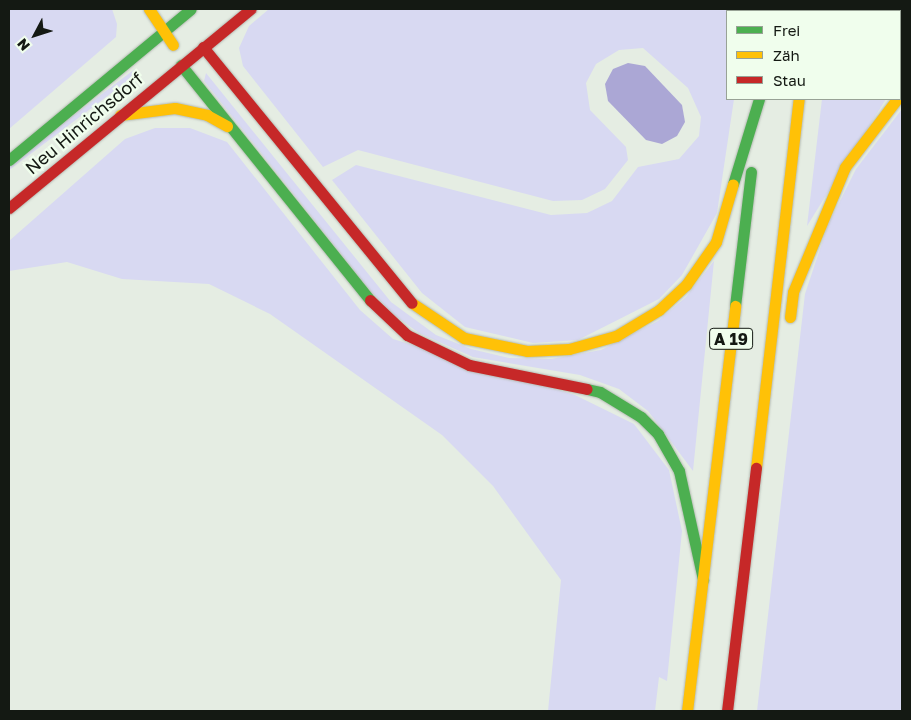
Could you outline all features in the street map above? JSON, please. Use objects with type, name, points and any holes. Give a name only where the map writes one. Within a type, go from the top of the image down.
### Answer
[{"type":"main road","points":[[149,9],[166,29],[181,65],[367,297],[407,335],[469,365],[600,392],[641,417],[658,434],[679,470],[703,579]]},
{"type":"main road","name":"Neu Hinrichsdorf","points":[[9,160],[191,9]]},
{"type":"main road","name":"Neu Hinrichsdorf","points":[[9,208],[250,9]]},
{"type":"main road","points":[[166,29],[203,47],[412,303],[464,338],[527,351],[569,349],[616,336],[659,310],[686,285],[716,242],[759,100]]},
{"type":"main road","name":"A 19","points":[[688,711],[759,100]]},
{"type":"main road","name":"A 19","points":[[727,711],[799,100]]},
{"type":"main road","points":[[788,330],[793,292],[820,219],[846,167],[896,100]]},
{"type":"main road","points":[[120,115],[184,109],[218,120],[239,136]]},
{"type":"main road","points":[[764,399],[783,348]]},
{"type":"shaded area","points":[[9,9],[112,9],[117,24],[116,37],[9,129]]},
{"type":"shaded area","points":[[269,9],[745,9],[726,10],[726,100],[734,100],[717,213],[682,275],[659,299],[578,340],[533,343],[465,327],[422,293],[332,180],[356,165],[551,215],[587,213],[612,201],[638,167],[679,159],[699,136],[701,117],[688,88],[643,48],[619,50],[596,64],[586,83],[590,110],[626,147],[628,160],[605,189],[582,200],[553,201],[358,150],[323,167],[243,66],[239,48],[249,26]]},
{"type":"shaded area","points":[[833,9],[902,9],[901,46],[901,10]]},
{"type":"shaded area","points":[[628,63],[645,66],[682,105],[685,122],[677,136],[662,144],[646,140],[608,101],[605,84],[613,69]]},
{"type":"shaded area","points":[[135,69],[138,73],[9,170],[9,164]]},
{"type":"shaded area","points":[[206,73],[391,302],[436,335],[471,349],[509,358],[551,359],[601,350],[658,321],[686,297],[714,261],[693,471],[648,411],[619,389],[580,375],[473,357],[419,333],[393,314],[369,289],[204,81]]},
{"type":"shaded area","points":[[822,100],[885,100],[807,226]]},
{"type":"shaded area","points":[[902,109],[902,711],[757,711],[805,294],[828,225],[856,169]]},
{"type":"shaded area","points":[[155,128],[190,128],[227,142],[360,310],[393,339],[575,395],[634,424],[669,470],[682,531],[667,681],[659,677],[655,711],[548,711],[561,580],[493,486],[442,435],[270,314],[209,284],[122,279],[67,262],[9,271],[9,241],[125,139]]},
{"type":"traffic: fast","points":[[9,160],[191,9]]},
{"type":"traffic: fast","points":[[181,65],[370,300]]},
{"type":"traffic: fast","points":[[733,184],[759,100]]},
{"type":"traffic: fast","points":[[735,306],[751,172]]},
{"type":"traffic: fast","points":[[587,389],[600,392],[641,417],[658,434],[679,471],[703,579]]},
{"type":"traffic: slow","points":[[149,9],[173,45]]},
{"type":"traffic: slow","points":[[756,468],[799,100]]},
{"type":"traffic: slow","points":[[790,317],[793,292],[845,167],[896,100]]},
{"type":"traffic: slow","points":[[120,115],[175,108],[207,115],[227,126]]},
{"type":"traffic: slow","points":[[412,303],[464,338],[527,351],[569,349],[616,336],[659,310],[686,285],[716,242],[733,184]]},
{"type":"traffic: slow","points":[[687,711],[735,306]]},
{"type":"traffic: jam","points":[[9,208],[250,9]]},
{"type":"traffic: jam","points":[[203,47],[412,303]]},
{"type":"traffic: jam","points":[[370,300],[407,335],[469,365],[587,389]]},
{"type":"traffic: jam","points":[[727,711],[756,468]]}]
